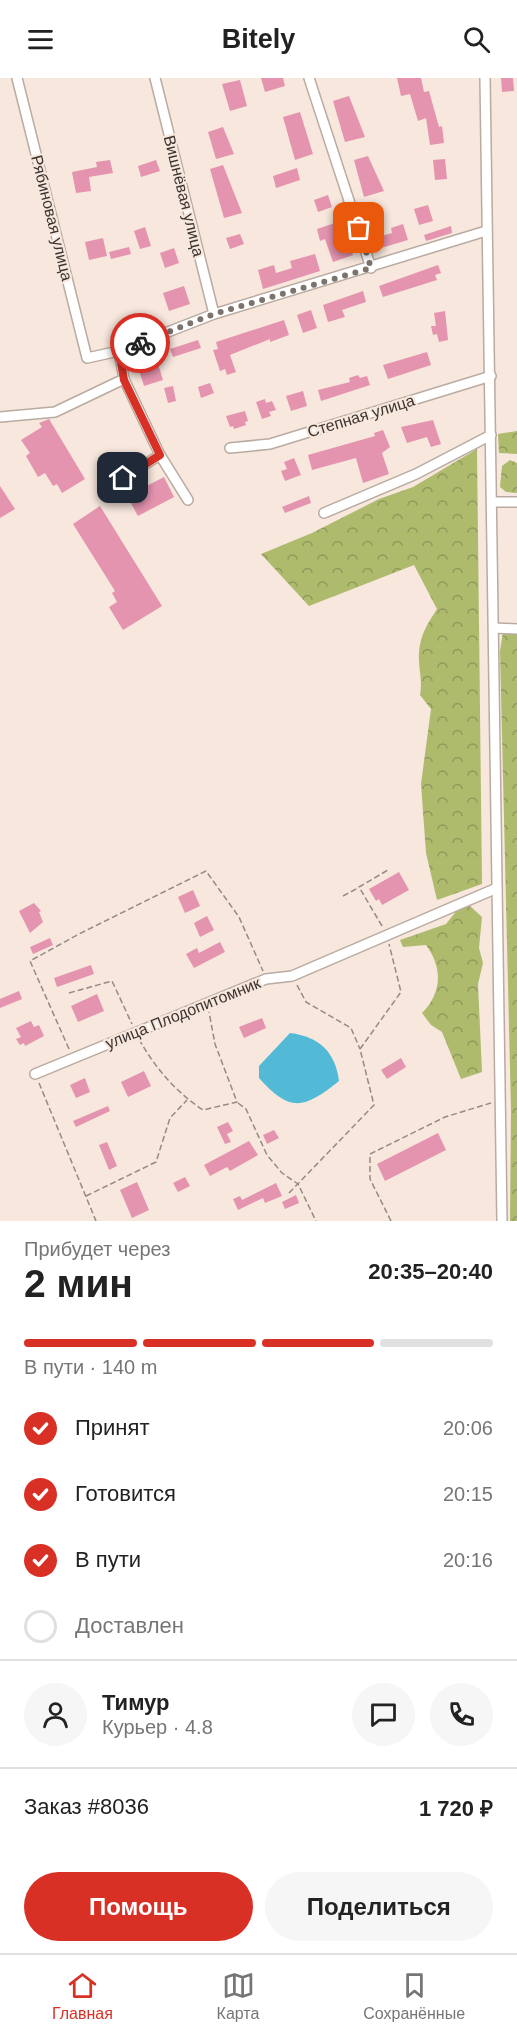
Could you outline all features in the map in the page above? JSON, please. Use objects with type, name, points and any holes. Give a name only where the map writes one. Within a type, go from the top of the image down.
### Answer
[{"type":"street","name":"Рябиновая улица","points":[[17,78],[87,358],[119,351]]},
{"type":"street","name":"Вишнёвая улица","points":[[155,78],[214,314]]},
{"type":"street","points":[[309,78],[371,268]]},
{"type":"street","points":[[485,78],[502,1221]]},
{"type":"street","points":[[188,500],[160,455],[124,380],[119,351],[214,314],[371,268],[486,231]]},
{"type":"street","name":"Степная улица","points":[[230,448],[270,444],[491,376]]},
{"type":"street","points":[[0,417],[55,412],[124,380]]},
{"type":"street","points":[[324,513],[416,474],[491,435]]},
{"type":"street","points":[[123,478],[160,455]]},
{"type":"street","points":[[492,502],[517,502]]},
{"type":"street","points":[[494,628],[517,629]]},
{"type":"street","name":"улица Плодопитомник","points":[[35,1074],[266,979],[292,976],[497,888]]},
{"type":"path","points":[[343,896],[388,870]]},
{"type":"path","points":[[73,1058],[30,961],[206,871],[239,917],[266,979]]},
{"type":"path","points":[[359,887],[387,935],[401,992],[360,1049]]},
{"type":"path","points":[[289,1193],[374,1105],[360,1049],[351,1028],[306,1002],[292,976]]},
{"type":"path","points":[[69,993],[112,981],[153,1063],[188,1100],[203,1110],[237,1102]]},
{"type":"path","points":[[207,1002],[215,1044],[237,1102],[246,1109],[267,1155],[282,1173],[298,1184],[316,1221]]},
{"type":"path","points":[[35,1074],[96,1221]]},
{"type":"path","points":[[86,1196],[156,1162],[170,1118],[188,1100]]},
{"type":"path","points":[[391,1221],[370,1179],[370,1154],[445,1117],[500,1100]]},
{"type":"green space","points":[[517,431],[517,454],[499,453],[498,434]]},
{"type":"green space","points":[[477,449],[482,884],[437,900],[426,853],[421,784],[431,709],[420,695],[419,658],[423,635],[437,609],[414,565],[309,606],[261,554],[312,533],[379,499],[413,487]]},
{"type":"green space","points":[[510,460],[517,463],[517,493],[506,492],[500,487],[502,466]]},
{"type":"green space","points":[[503,632],[517,632],[517,1221],[510,1221],[511,1110],[500,651]]},
{"type":"green space","points":[[470,906],[482,917],[479,948],[483,963],[478,984],[482,1072],[461,1079],[442,1032],[431,1025],[422,1013],[437,989],[437,971],[432,954],[426,945],[403,947],[400,940],[446,924],[458,909]]},
{"type":"water","points":[[290,1033],[309,1038],[324,1047],[334,1061],[337,1070],[339,1081],[306,1102],[289,1102],[259,1078],[259,1066]]},
{"type":"building","points":[[261,78],[283,78],[285,86],[265,92]]},
{"type":"building","points":[[397,78],[421,78],[424,92],[429,91],[439,127],[442,126],[444,143],[430,145],[426,118],[418,121],[410,94],[401,96]]},
{"type":"building","points":[[501,78],[513,78],[514,91],[502,92]]},
{"type":"building","points":[[240,80],[247,106],[230,111],[222,84]]},
{"type":"building","points":[[349,96],[365,137],[345,142],[333,101]]},
{"type":"building","points":[[300,112],[313,154],[295,160],[283,117]]},
{"type":"building","points":[[223,127],[234,154],[216,159],[208,132]]},
{"type":"building","points":[[368,156],[384,191],[364,197],[354,160]]},
{"type":"building","points":[[445,159],[447,179],[435,180],[433,160]]},
{"type":"building","points":[[110,160],[113,173],[89,177],[91,191],[76,193],[72,172],[97,167],[96,162]]},
{"type":"building","points":[[156,160],[160,171],[141,177],[138,166]]},
{"type":"building","points":[[223,165],[242,213],[224,218],[210,169]]},
{"type":"building","points":[[297,168],[300,180],[276,188],[273,176]]},
{"type":"building","points":[[328,195],[332,207],[318,212],[314,200]]},
{"type":"building","points":[[428,205],[433,221],[419,225],[414,209]]},
{"type":"building","points":[[335,223],[342,244],[348,241],[353,255],[333,262],[325,239],[320,241],[317,229]]},
{"type":"building","points":[[403,224],[408,240],[381,248],[378,237],[392,233],[391,228]]},
{"type":"building","points":[[451,226],[452,233],[426,241],[424,235]]},
{"type":"building","points":[[145,227],[151,246],[140,249],[134,231]]},
{"type":"building","points":[[240,234],[244,244],[230,249],[226,238]]},
{"type":"building","points":[[103,238],[107,256],[89,260],[85,242]]},
{"type":"building","points":[[129,247],[131,254],[111,259],[109,252]]},
{"type":"building","points":[[174,248],[179,263],[165,268],[160,253]]},
{"type":"building","points":[[315,254],[320,271],[263,289],[258,270],[274,265],[276,273],[292,268],[290,261]]},
{"type":"building","points":[[438,265],[441,273],[435,275],[437,280],[383,297],[379,286]]},
{"type":"building","points":[[184,286],[190,304],[169,311],[163,293]]},
{"type":"building","points":[[363,291],[366,302],[342,310],[345,317],[328,322],[323,305]]},
{"type":"building","points":[[311,310],[317,328],[303,333],[297,315]]},
{"type":"building","points":[[445,311],[448,340],[439,342],[437,334],[433,335],[431,326],[436,326],[434,313]]},
{"type":"building","points":[[284,320],[289,335],[270,342],[270,339],[230,355],[236,372],[227,375],[225,369],[220,371],[213,350],[218,349],[216,342]]},
{"type":"building","points":[[198,340],[201,348],[173,357],[170,349]]},
{"type":"building","points":[[427,352],[431,365],[388,379],[383,365]]},
{"type":"building","points":[[158,364],[163,380],[144,386],[139,370]]},
{"type":"building","points":[[358,375],[360,378],[367,376],[370,385],[321,401],[318,390],[350,382],[349,378]]},
{"type":"building","points":[[210,383],[214,393],[201,398],[198,387]]},
{"type":"building","points":[[173,386],[176,401],[168,403],[164,388]]},
{"type":"building","points":[[303,391],[307,406],[291,411],[286,396]]},
{"type":"building","points":[[265,399],[266,403],[272,401],[276,410],[269,412],[271,416],[262,419],[256,402]]},
{"type":"building","points":[[245,411],[248,421],[245,422],[246,425],[234,429],[233,426],[230,427],[226,416]]},
{"type":"building","points":[[49,419],[85,479],[62,493],[57,484],[53,486],[45,473],[38,477],[26,456],[30,453],[21,440],[42,427],[39,423]]},
{"type":"building","points":[[433,420],[441,444],[431,447],[427,437],[407,443],[401,427]]},
{"type":"building","points":[[383,430],[390,447],[382,453],[389,474],[363,483],[356,458],[312,470],[308,455],[375,436],[374,433]]},
{"type":"building","points":[[294,458],[301,475],[285,481],[281,471],[287,469],[284,462]]},
{"type":"building","points":[[164,477],[174,497],[138,516],[127,496]]},
{"type":"building","points":[[0,486],[15,509],[0,518]]},
{"type":"building","points":[[309,496],[311,503],[285,513],[282,507]]},
{"type":"building","points":[[100,506],[162,606],[123,630],[109,607],[117,602],[112,593],[115,591],[73,524]]},
{"type":"building","points":[[399,872],[409,890],[382,905],[379,899],[376,901],[369,889]]},
{"type":"building","points":[[193,890],[200,906],[185,913],[178,897]]},
{"type":"building","points":[[34,903],[41,911],[39,912],[43,922],[30,933],[19,911]]},
{"type":"building","points":[[207,916],[214,930],[200,937],[194,923]]},
{"type":"building","points":[[50,938],[53,945],[33,954],[30,947]]},
{"type":"building","points":[[220,942],[225,952],[194,968],[186,954],[197,948],[199,953]]},
{"type":"building","points":[[91,965],[94,974],[57,987],[54,978]]},
{"type":"building","points":[[19,991],[22,999],[0,1008],[0,999]]},
{"type":"building","points":[[97,994],[104,1011],[78,1022],[71,1006]]},
{"type":"building","points":[[262,1018],[266,1028],[244,1038],[239,1027]]},
{"type":"building","points":[[31,1021],[34,1027],[39,1025],[44,1036],[25,1046],[24,1043],[20,1045],[16,1039],[21,1037],[16,1028]]},
{"type":"building","points":[[401,1058],[406,1067],[387,1079],[381,1070]]},
{"type":"building","points":[[144,1071],[151,1086],[128,1097],[121,1082]]},
{"type":"building","points":[[85,1078],[90,1092],[76,1098],[70,1085]]},
{"type":"building","points":[[108,1106],[110,1111],[76,1127],[73,1121]]},
{"type":"building","points":[[228,1122],[233,1131],[227,1134],[231,1142],[225,1144],[217,1127]]},
{"type":"building","points":[[274,1130],[279,1138],[267,1144],[263,1135]]},
{"type":"building","points":[[438,1133],[446,1150],[385,1181],[377,1164]]},
{"type":"building","points":[[249,1141],[258,1155],[230,1171],[227,1167],[210,1176],[204,1165]]},
{"type":"building","points":[[107,1142],[117,1166],[109,1170],[99,1145]]},
{"type":"building","points":[[185,1177],[190,1186],[178,1192],[173,1183]]},
{"type":"building","points":[[137,1182],[149,1210],[132,1218],[120,1190]]},
{"type":"building","points":[[276,1183],[282,1196],[265,1203],[263,1198],[238,1210],[233,1199],[240,1196],[242,1200]]},
{"type":"building","points":[[296,1195],[299,1203],[285,1209],[282,1202]]},
{"type":"way so far","points":[[140,343],[214,314],[371,268],[359,228]]},
{"type":"route","points":[[123,478],[160,455],[124,380],[119,351],[140,343]]}]
